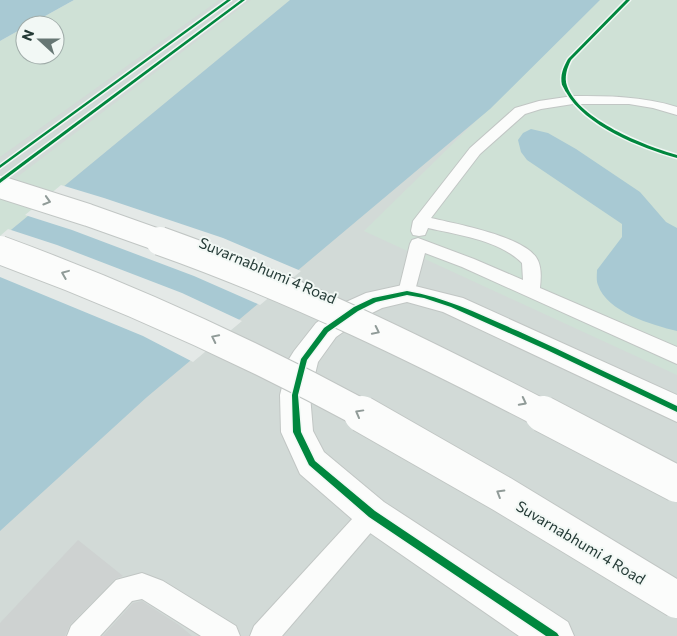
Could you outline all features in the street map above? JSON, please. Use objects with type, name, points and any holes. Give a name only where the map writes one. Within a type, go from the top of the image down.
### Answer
[{"type":"street","name":"Suvarnabhumi 4 Road","points":[[0,187],[109,220],[184,248],[266,282],[363,325],[522,402],[677,484]]},
{"type":"street","name":"Suvarnabhumi 4 Road","points":[[0,250],[128,299],[203,332],[290,376],[458,467],[677,600]]},
{"type":"street","points":[[554,636],[372,514],[312,463],[297,432],[295,395],[304,359],[326,330],[356,309],[374,300],[407,293],[424,296],[453,306],[549,348],[677,409]]},
{"type":"lane","points":[[407,293],[421,221],[475,151],[520,111],[553,102],[629,100],[655,104],[677,111]]},
{"type":"lane","points":[[421,221],[499,242],[518,251],[529,260],[532,272],[531,291]]},
{"type":"lane","points":[[418,244],[468,263],[677,356]]},
{"type":"lane","points":[[264,636],[372,514]]},
{"type":"lane","points":[[81,636],[125,589],[142,586],[154,590],[226,636]]},
{"type":"shaded area","points":[[130,0],[677,0],[677,636],[0,636],[0,80],[33,65],[65,65],[65,48]]},
{"type":"green space","points":[[74,0],[219,0],[0,157],[0,41],[15,33],[15,65],[65,65],[65,15],[47,15]]},
{"type":"green space","points":[[251,0],[290,0],[0,239],[0,190]]},
{"type":"green space","points":[[599,0],[677,0],[677,375],[364,231]]},
{"type":"water","points":[[0,0],[74,0],[47,15],[15,15],[15,33],[0,41]]},
{"type":"water","points":[[290,0],[600,0],[490,109],[147,397],[0,531],[0,239]]},
{"type":"water","points":[[531,129],[548,133],[576,149],[640,192],[666,222],[677,228],[677,331],[643,321],[620,310],[603,294],[597,283],[597,270],[622,237],[622,224],[527,160],[521,152],[518,140],[523,133]]},
{"type":"pier","points":[[61,185],[223,238],[301,271],[260,305],[194,276],[72,230],[25,215]]},
{"type":"pier","points":[[8,229],[57,245],[182,293],[242,321],[193,362],[143,336],[0,277],[0,236]]},
{"type":"building","points":[[78,540],[123,576],[115,579],[70,625],[65,636],[0,636],[0,623]]},
{"type":"building","points":[[142,601],[179,625],[192,636],[103,636],[133,603]]},
{"type":"cycle path","points":[[0,167],[229,0]]},
{"type":"cycle path","points":[[0,181],[243,0]]},
{"type":"cycle path","points":[[628,0],[569,60],[564,70],[564,85],[573,100],[587,114],[605,126],[645,146],[677,157]]},
{"type":"cycle path","points":[[554,636],[372,514],[312,463],[297,432],[295,395],[304,359],[326,330],[356,309],[375,300],[407,293],[453,305],[677,409]]}]
